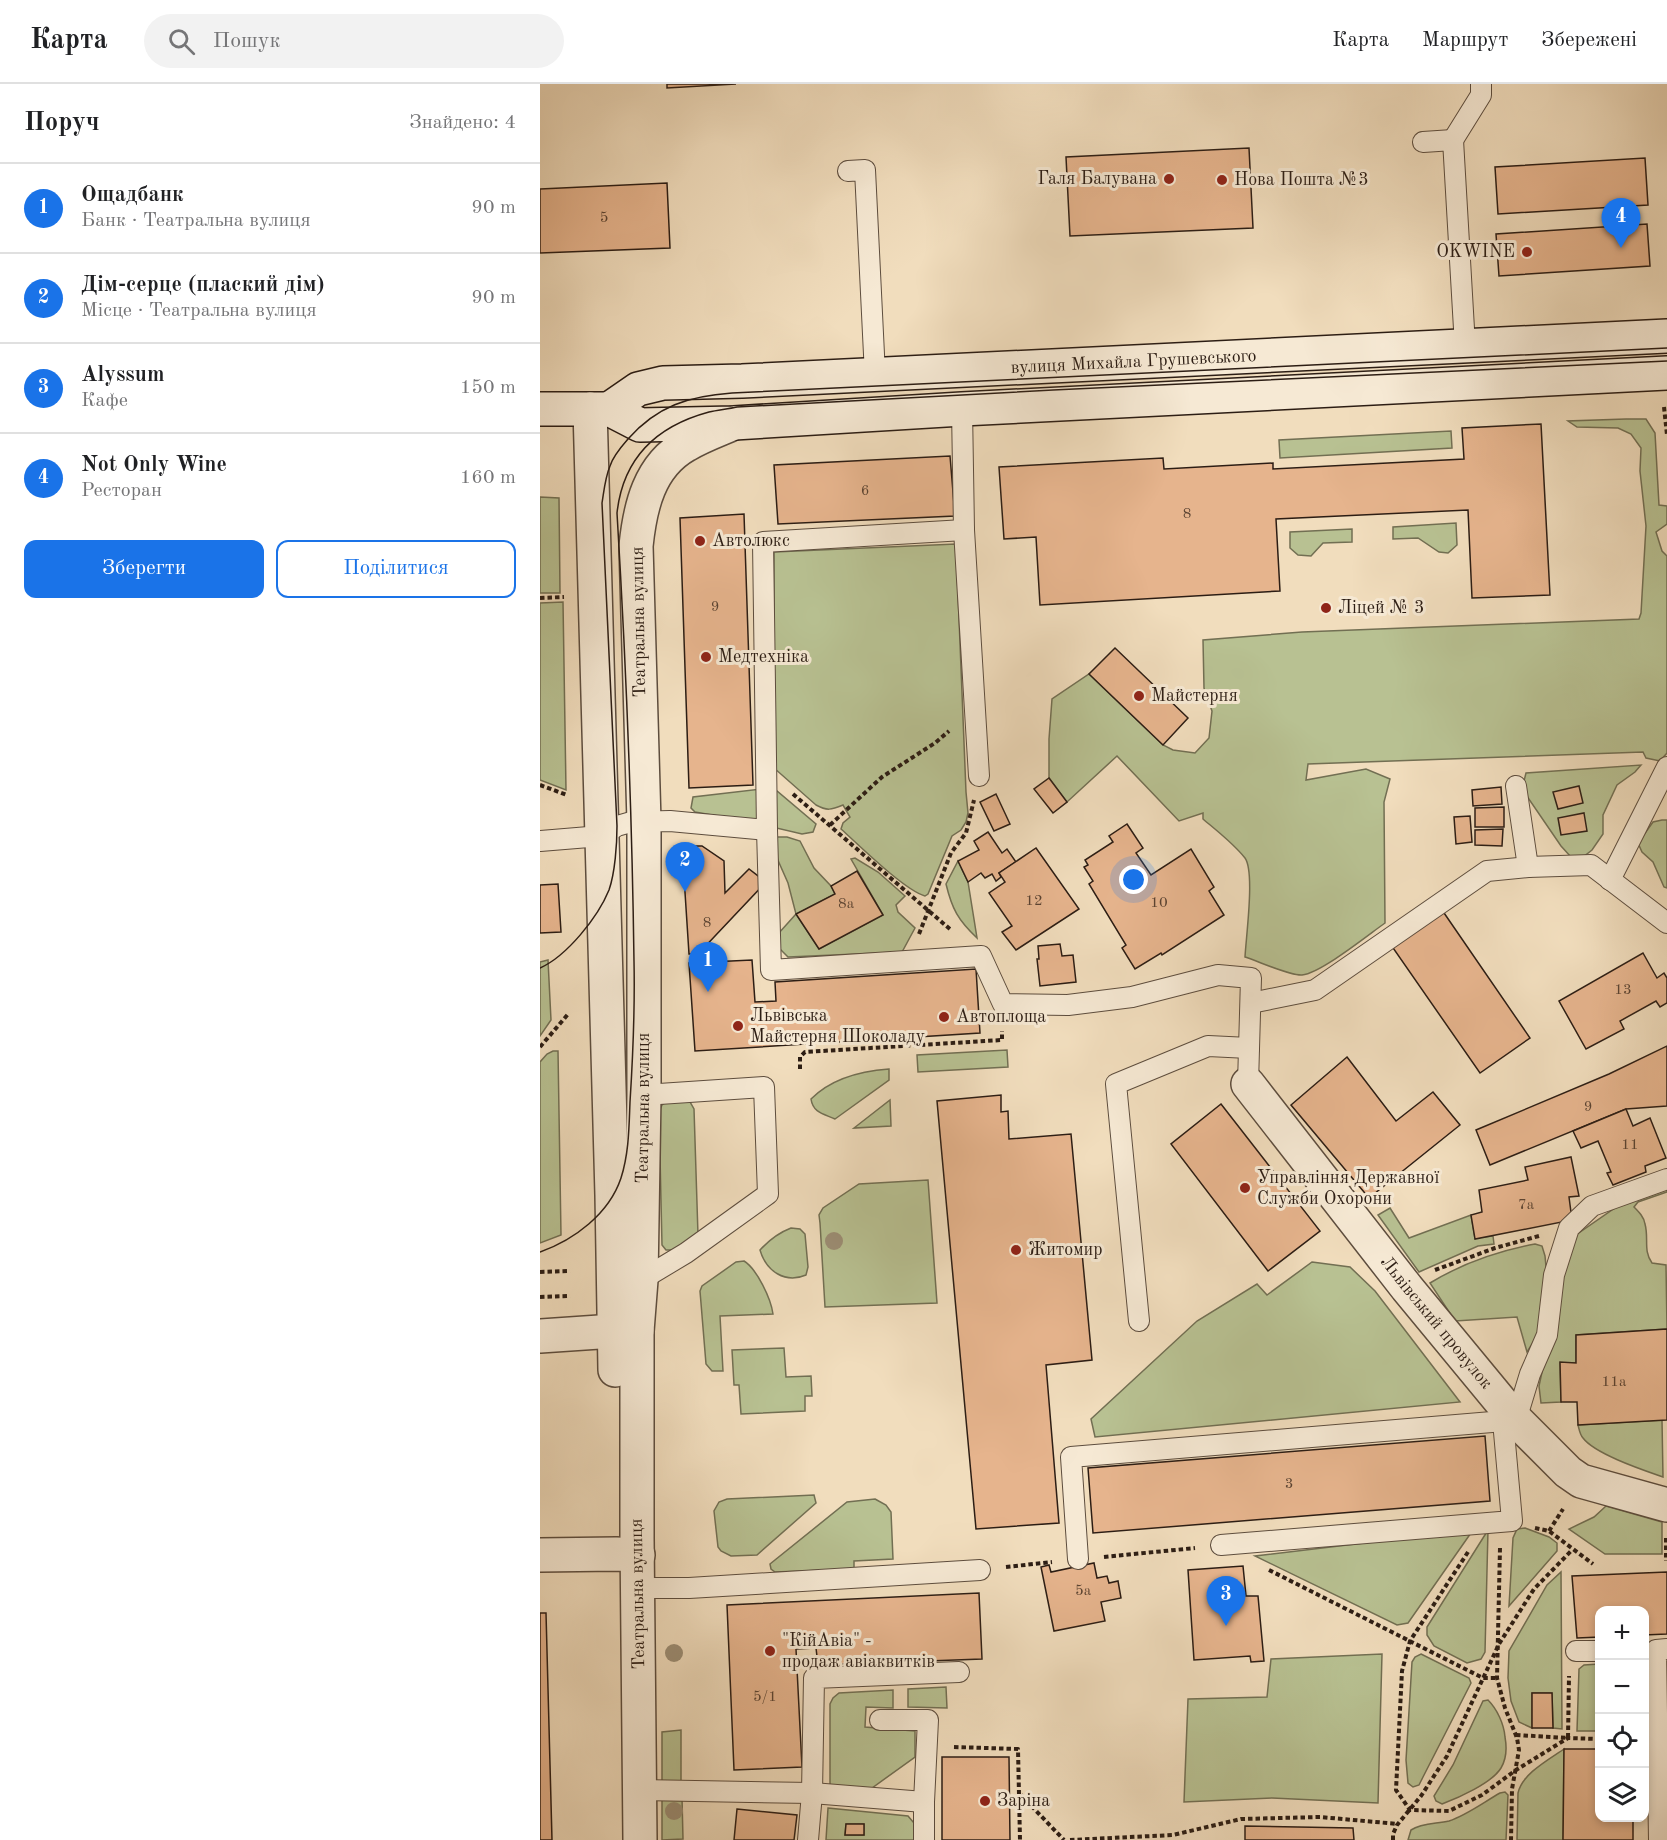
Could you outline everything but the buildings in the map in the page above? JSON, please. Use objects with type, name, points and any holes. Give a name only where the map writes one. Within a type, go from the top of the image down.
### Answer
[{"type":"street","name":"вулиця Михайла Грушевського","points":[[599,409],[638,390],[663,383],[875,375],[1667,336]]},
{"type":"street","points":[[540,409],[599,409],[640,425],[734,423],[1667,373]]},
{"type":"street","name":"Театральна вулиця","points":[[599,409],[601,836],[612,1195],[626,1331],[627,1546],[620,1840]]},
{"type":"street","name":"Театральна вулиця","points":[[626,1331],[641,1280],[644,1095],[644,822],[636,546],[639,518],[650,482],[666,461],[685,445],[734,423]]},
{"type":"street","name":"Львівський провулок","points":[[1248,1084],[1510,1420],[1581,1481],[1667,1505]]},
{"type":"street","points":[[540,1336],[626,1331]]},
{"type":"street","points":[[540,1539],[627,1546]]},
{"type":"street","points":[[540,1555],[627,1546]]},
{"type":"street","name":"Театральна вулиця","points":[[627,1546],[638,1588],[640,1840]]},
{"type":"lane","points":[[1465,346],[1453,140],[1481,95],[1480,84]]},
{"type":"lane","points":[[1423,142],[1453,140]]},
{"type":"lane","points":[[865,170],[875,375]]},
{"type":"lane","points":[[962,409],[964,530],[979,776]]},
{"type":"lane","points":[[964,530],[763,542],[771,970],[981,956],[1003,1004],[1068,1005],[1132,997],[1218,975],[1251,978],[1248,1084]]},
{"type":"lane","points":[[1610,880],[1667,768]]},
{"type":"lane","points":[[1516,786],[1528,867]]},
{"type":"lane","points":[[540,841],[601,836],[617,826],[631,822],[670,821],[767,830]]},
{"type":"lane","points":[[1251,1002],[1315,990],[1487,871],[1528,867],[1591,866],[1667,923]]},
{"type":"lane","points":[[1139,1321],[1116,1084],[1208,1046],[1249,1048]]},
{"type":"lane","points":[[641,1280],[686,1252],[768,1194],[764,1087],[644,1095]]},
{"type":"lane","points":[[1221,1545],[1512,1521],[1510,1420],[1546,1335],[1554,1275],[1569,1228],[1593,1206],[1667,1179]]},
{"type":"lane","points":[[1077,1559],[1071,1457],[1510,1420]]},
{"type":"lane","points":[[638,1588],[700,1588],[980,1570]]},
{"type":"lane","points":[[1656,1650],[1659,1840]]},
{"type":"lane","points":[[1576,1651],[1595,1651]]},
{"type":"lane","points":[[808,1840],[812,1793],[814,1678],[959,1672]]},
{"type":"lane","points":[[880,1720],[928,1720],[924,1840]]},
{"type":"lane","points":[[640,1790],[812,1793],[924,1802]]},
{"type":"path","points":[[1664,407],[1667,435]]},
{"type":"path","points":[[540,598],[564,597]]},
{"type":"path","points":[[830,825],[882,777],[935,743],[975,708]]},
{"type":"path","points":[[767,773],[981,956]]},
{"type":"path","points":[[908,961],[951,853],[966,833],[979,776]]},
{"type":"path","points":[[540,785],[569,795]]},
{"type":"path","points":[[800,1069],[800,1057],[805,1052],[1002,1040],[1003,1004]]},
{"type":"path","points":[[540,1047],[569,1013]]},
{"type":"path","points":[[1407,1288],[1434,1270],[1495,1248],[1569,1228]]},
{"type":"path","points":[[540,1272],[570,1271]]},
{"type":"path","points":[[540,1297],[570,1296]]},
{"type":"path","points":[[1511,1840],[1512,1789],[1519,1750],[1497,1678],[1500,1537],[1512,1521],[1549,1531],[1593,1564]]},
{"type":"path","points":[[1410,1810],[1396,1790],[1402,1671],[1410,1641],[1487,1524]]},
{"type":"path","points":[[1221,1545],[1483,1678],[1497,1678]]},
{"type":"path","points":[[1393,1840],[1398,1824],[1421,1796],[1447,1756],[1499,1644],[1534,1589],[1572,1550]]},
{"type":"path","points":[[1568,1738],[1569,1658],[1576,1651]]},
{"type":"path","points":[[1516,1735],[1595,1739]]},
{"type":"path","points":[[1410,1810],[1449,1811],[1482,1795],[1516,1770],[1568,1738]]},
{"type":"path","points":[[928,1746],[1018,1749],[1020,1840]]},
{"type":"path","points":[[1020,1794],[1064,1840]]},
{"type":"path","points":[[1070,1840],[1173,1835],[1241,1819],[1320,1817],[1398,1824]]},
{"type":"green space","points":[[1646,419],[1655,433],[1659,505],[1667,506],[1667,524],[1656,532],[1662,551],[1667,556],[1667,753],[1660,761],[1646,758],[1643,752],[1308,764],[1306,780],[1366,769],[1390,779],[1384,802],[1385,923],[1321,968],[1302,975],[1282,971],[1245,957],[1250,890],[1248,865],[1235,847],[1203,819],[1203,813],[1179,821],[1117,756],[1067,802],[1049,778],[1052,699],[1089,674],[1163,745],[1173,750],[1195,753],[1209,738],[1212,711],[1204,688],[1203,640],[1302,632],[1639,619],[1646,526],[1640,471],[1641,448],[1631,434],[1618,428],[1577,427],[1568,421]]},
{"type":"green space","points":[[1451,431],[1452,448],[1280,458],[1279,440]]},
{"type":"green space","points":[[540,497],[559,498],[560,593],[540,593]]},
{"type":"green space","points":[[1456,523],[1457,545],[1448,553],[1439,552],[1418,538],[1393,539],[1393,527]]},
{"type":"green space","points":[[1352,529],[1352,542],[1323,543],[1311,556],[1298,555],[1290,548],[1290,532]]},
{"type":"green space","points":[[956,544],[968,813],[961,830],[952,836],[928,894],[925,896],[894,876],[841,829],[843,823],[850,817],[843,805],[829,809],[816,805],[774,768],[774,552]]},
{"type":"green space","points":[[563,602],[566,790],[540,780],[540,603]]},
{"type":"green space","points":[[1641,765],[1617,785],[1603,815],[1603,834],[1592,850],[1583,857],[1571,857],[1561,846],[1522,789],[1526,773]]},
{"type":"green space","points":[[761,789],[758,823],[695,812],[691,808],[693,797]]},
{"type":"green space","points":[[773,790],[816,824],[813,832],[802,834],[772,827]]},
{"type":"green space","points":[[1667,820],[1667,888],[1664,887],[1653,862],[1642,852],[1638,843],[1653,822]]},
{"type":"green space","points":[[774,837],[787,837],[800,841],[814,868],[831,886],[835,894],[796,914],[788,883],[773,849]]},
{"type":"green space","points":[[855,858],[878,872],[905,896],[896,905],[898,912],[915,928],[902,952],[788,957],[779,948],[778,934],[796,914],[819,949],[883,915],[851,859]]},
{"type":"green space","points":[[958,861],[968,882],[977,938],[957,914],[946,884]]},
{"type":"green space","points":[[548,960],[551,1020],[540,1036],[540,962]]},
{"type":"green space","points":[[1007,1050],[1008,1067],[918,1072],[917,1055]]},
{"type":"green space","points":[[553,1051],[558,1051],[561,1235],[540,1243],[540,1062]]},
{"type":"green space","points":[[889,1069],[889,1080],[835,1119],[820,1112],[812,1104],[811,1099],[837,1081],[857,1074]]},
{"type":"green space","points":[[669,1100],[690,1102],[694,1109],[698,1235],[673,1250],[666,1250],[662,1245],[659,1112],[662,1105]]},
{"type":"green space","points":[[890,1100],[891,1126],[854,1128]]},
{"type":"green space","points":[[928,1180],[937,1303],[825,1307],[819,1215],[823,1208],[859,1184]]},
{"type":"green space","points":[[1667,1186],[1667,1192],[1638,1202],[1634,1207],[1644,1221],[1649,1258],[1652,1263],[1666,1265],[1667,1329],[1576,1335],[1576,1363],[1560,1363],[1561,1402],[1541,1403],[1539,1386],[1573,1237],[1628,1199]]},
{"type":"green space","points":[[1390,1208],[1409,1238],[1471,1215],[1475,1238],[1493,1236],[1494,1244],[1478,1246],[1419,1272],[1378,1215]]},
{"type":"green space","points":[[791,1228],[800,1229],[805,1234],[808,1267],[806,1275],[791,1278],[772,1270],[760,1250],[774,1237]]},
{"type":"green space","points":[[1535,1244],[1542,1246],[1545,1256],[1548,1288],[1541,1330],[1527,1352],[1517,1317],[1455,1321],[1430,1283],[1455,1269],[1481,1259]]},
{"type":"green space","points":[[744,1261],[763,1285],[773,1314],[720,1316],[723,1371],[712,1371],[706,1364],[700,1291],[702,1286],[736,1262]]},
{"type":"green space","points":[[1312,1262],[1350,1267],[1375,1291],[1460,1402],[1095,1437],[1091,1419],[1197,1321],[1257,1284],[1267,1295]]},
{"type":"green space","points":[[784,1348],[786,1377],[811,1376],[812,1396],[805,1396],[805,1411],[741,1414],[739,1385],[734,1385],[732,1350]]},
{"type":"green space","points":[[1662,1420],[1663,1477],[1598,1450],[1582,1437],[1578,1425]]},
{"type":"green space","points":[[814,1495],[816,1503],[757,1555],[731,1556],[718,1547],[714,1511],[719,1502],[727,1499]]},
{"type":"green space","points":[[875,1499],[886,1505],[891,1512],[893,1559],[854,1561],[854,1569],[775,1572],[771,1569],[770,1564],[847,1502]]},
{"type":"green space","points":[[1606,1506],[1662,1522],[1662,1554],[1605,1554],[1569,1529],[1594,1517]]},
{"type":"green space","points":[[1525,1528],[1549,1537],[1557,1543],[1557,1551],[1509,1606],[1513,1538],[1517,1529]]},
{"type":"green space","points":[[1473,1530],[1408,1623],[1397,1625],[1255,1556]]},
{"type":"green space","points":[[1488,1530],[1485,1652],[1481,1659],[1467,1663],[1434,1646],[1427,1635],[1427,1627]]},
{"type":"green space","points":[[1561,1572],[1562,1729],[1553,1728],[1552,1693],[1532,1693],[1532,1728],[1519,1722],[1511,1701],[1508,1678],[1509,1651],[1547,1585]]},
{"type":"green space","points":[[1382,1654],[1378,1803],[1272,1798],[1184,1802],[1188,1699],[1267,1697],[1271,1659]]},
{"type":"green space","points":[[1421,1654],[1469,1678],[1471,1683],[1419,1785],[1413,1787],[1408,1783],[1406,1760],[1412,1662]]},
{"type":"green space","points":[[1595,1664],[1595,1731],[1577,1731],[1579,1669],[1584,1665]]},
{"type":"green space","points":[[946,1687],[947,1708],[908,1707],[908,1689]]},
{"type":"green space","points":[[893,1690],[893,1708],[866,1707],[865,1727],[915,1731],[915,1757],[872,1788],[830,1786],[830,1704],[833,1698],[839,1693]]},
{"type":"green space","points":[[1488,1700],[1497,1712],[1503,1727],[1506,1749],[1503,1764],[1497,1774],[1483,1784],[1442,1804],[1436,1801],[1434,1796],[1453,1765],[1483,1701]]},
{"type":"green space","points":[[681,1730],[681,1783],[662,1783],[662,1732]]},
{"type":"green space","points":[[1564,1749],[1563,1840],[1517,1840],[1520,1786],[1536,1768]]},
{"type":"green space","points":[[1505,1792],[1508,1795],[1506,1840],[1408,1840],[1411,1830],[1415,1828],[1449,1821]]},
{"type":"green space","points":[[662,1798],[682,1798],[683,1839],[662,1840]]},
{"type":"green space","points":[[828,1808],[908,1816],[914,1823],[916,1840],[826,1840]],"holes":[[[846,1824],[864,1824],[864,1835],[845,1835]]]},
{"type":"tram line","points":[[540,968],[561,955],[580,935],[604,901],[613,875],[617,826],[602,503],[607,475],[615,455],[639,428],[662,411],[688,400],[716,394],[1667,348]]},
{"type":"tram line","points":[[540,1252],[577,1233],[599,1214],[608,1203],[621,1178],[627,1150],[634,1032],[634,961],[628,737],[617,513],[621,493],[635,461],[659,436],[690,418],[737,407],[1667,361]]},
{"type":"place","name":"Галя Балувана","points":[[1169,179]]},
{"type":"place","name":"Нова Пошта №3","points":[[1222,180]]},
{"type":"place","name":"Not Only Wine","points":[[1621,248]]},
{"type":"place","name":"OKWINE","points":[[1527,252]]},
{"type":"place","name":"Автолюкс","points":[[700,541]]},
{"type":"place","name":"Ліцей № 3","points":[[1326,608]]},
{"type":"place","name":"Медтехніка","points":[[706,657]]},
{"type":"place","name":"Майстерня","points":[[1139,696]]},
{"type":"place","name":"Дім-серце (плаский дім)","points":[[685,892]]},
{"type":"place","name":"Ощадбанк","points":[[708,992]]},
{"type":"place","name":"Автоплоща","points":[[944,1017]]},
{"type":"place","name":"Львівська Майстерня Шоколаду","points":[[738,1026]]},
{"type":"place","name":"Управління Державної Служби Охорони","points":[[1245,1188]]},
{"type":"place","name":"Житомир","points":[[1016,1250]]},
{"type":"place","name":"Alyssum","points":[[1226,1626]]},
{"type":"place","name":"\"КійАвіа\" - продаж авіаквитків","points":[[770,1651]]},
{"type":"place","name":"Заріна","points":[[985,1801]]}]
